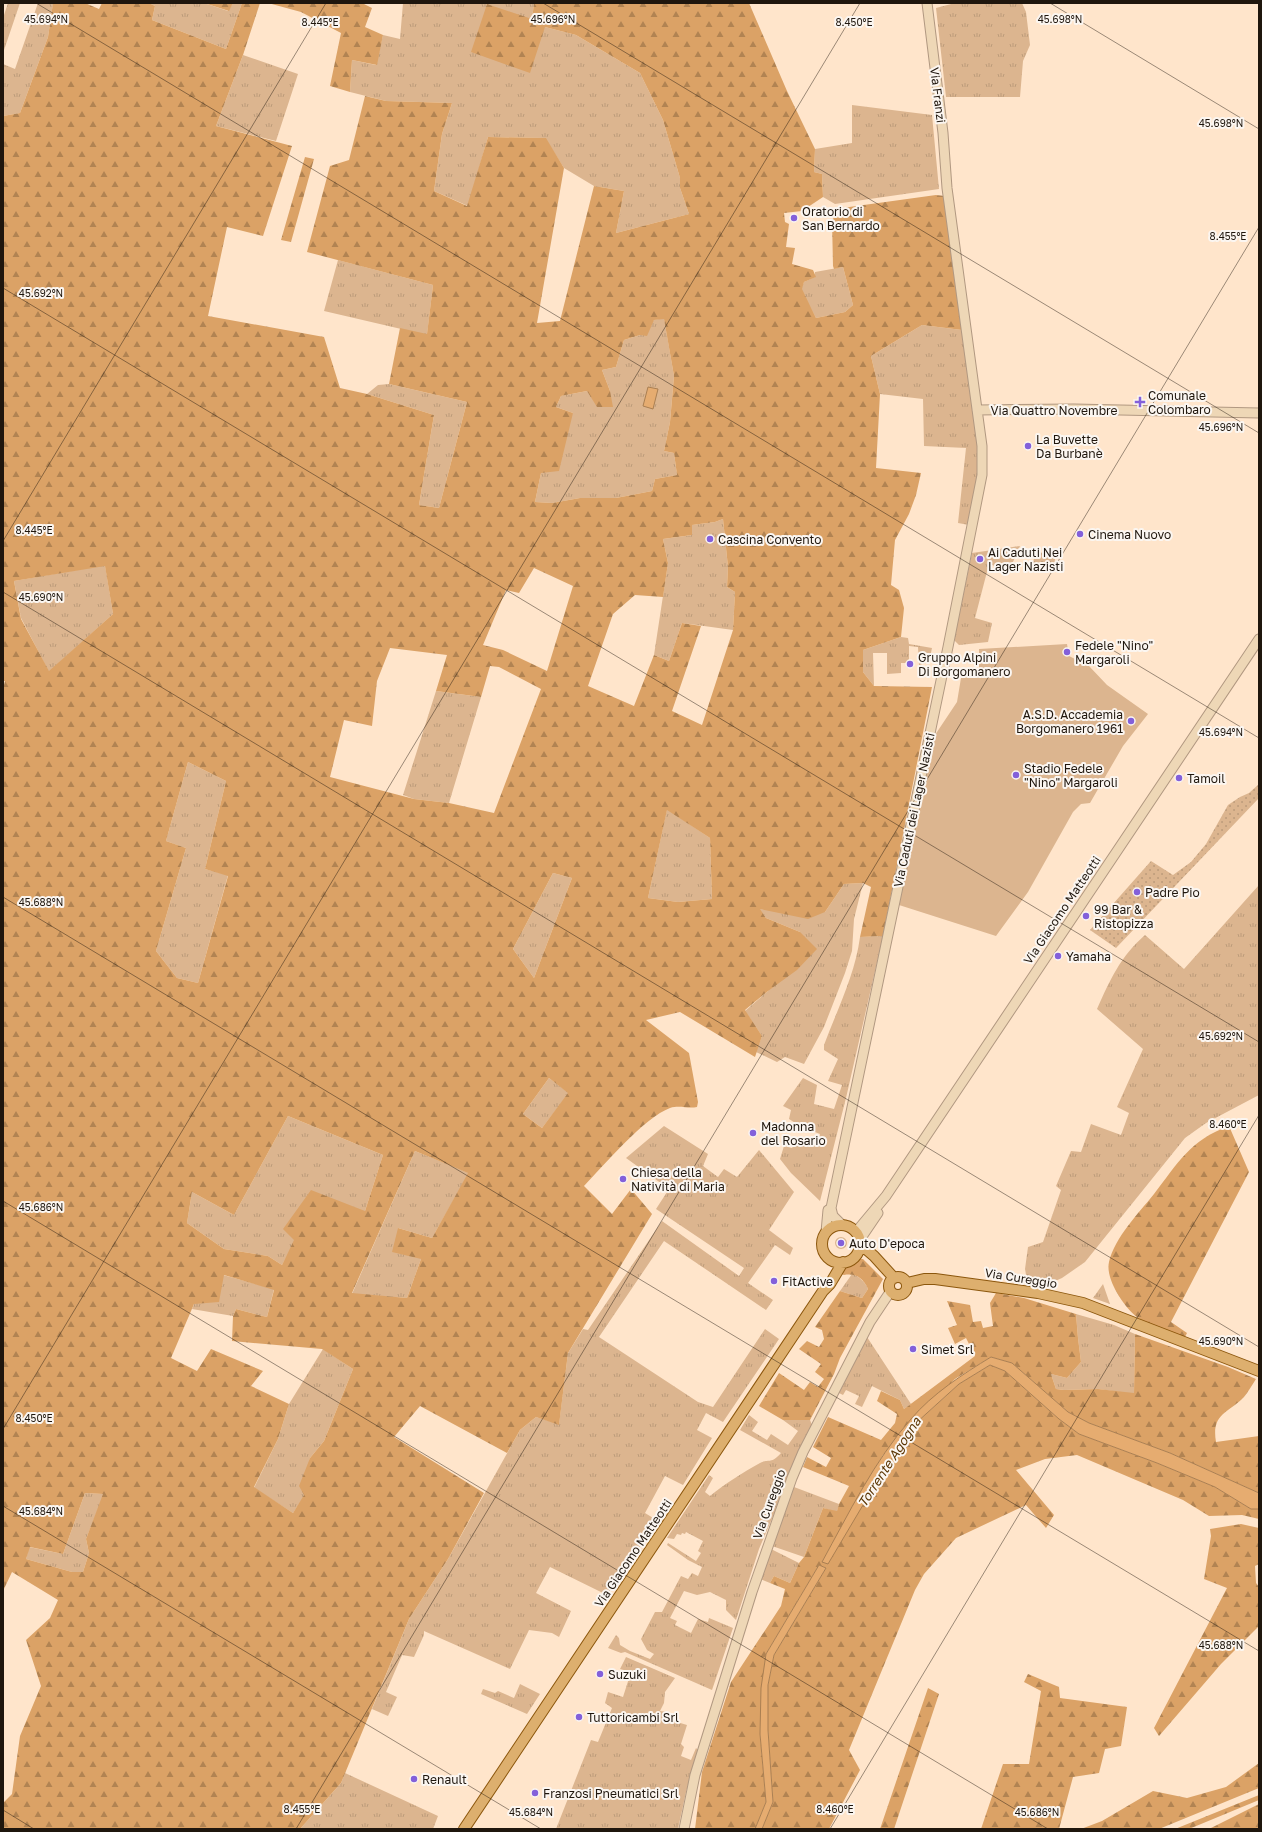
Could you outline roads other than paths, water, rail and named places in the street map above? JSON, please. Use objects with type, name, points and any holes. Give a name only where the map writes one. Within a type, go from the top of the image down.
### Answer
[{"type":"main road","name":"Via Franzi","points":[[927,3],[943,133],[947,188]]},
{"type":"main road","name":"Via Quattro Novembre","points":[[947,188],[977,410],[1074,409],[1259,413]]},
{"type":"main road","name":"Via Caduti dei Lager Nazisti","points":[[826,1232],[828,1210],[832,1208],[980,487],[982,446],[977,410]]},
{"type":"main road","name":"Via Giacomo Matteotti","points":[[858,1243],[878,1214],[886,1196],[1259,639]]},
{"type":"main road","points":[[832,1208],[833,1216],[842,1225],[851,1228],[858,1243],[874,1256],[894,1278],[901,1278],[906,1282],[907,1288],[903,1294],[896,1296],[890,1292],[889,1285],[894,1278]]},
{"type":"main road","points":[[842,1225],[833,1227],[826,1232],[823,1240],[823,1249],[827,1257],[832,1260],[843,1262],[852,1259],[858,1243]]},
{"type":"main road","name":"Via Giacomo Matteotti","points":[[823,1291],[830,1272],[832,1260]]},
{"type":"main road","name":"Via Giacomo Matteotti","points":[[464,1829],[823,1291],[830,1284],[843,1262]]},
{"type":"main road","name":"Via Cureggio","points":[[906,1282],[934,1279],[1038,1293],[1083,1303],[1259,1371]]},
{"type":"main road","name":"Via Cureggio","points":[[684,1829],[690,1794],[706,1740],[752,1592],[792,1478],[870,1322],[890,1292]]},
{"type":"water","points":[[648,387],[658,389],[653,409],[643,406]]},
{"type":"water","name":"Torrente Agogna","points":[[991,1357],[1012,1363],[1068,1412],[1089,1423],[1170,1453],[1259,1493],[1259,1509],[1251,1509],[1215,1487],[1157,1463],[1079,1434],[1059,1419],[1005,1371],[990,1365],[959,1384],[916,1423],[882,1473],[828,1564],[822,1562],[852,1506],[885,1452],[911,1419],[938,1393],[959,1377]]},
{"type":"water","points":[[819,1565],[826,1568],[774,1655],[768,1685],[768,1730],[773,1802],[762,1829],[755,1829],[766,1802],[760,1734],[761,1688],[766,1654]]},
{"type":"place","name":"Oratorio di San Bernardo","points":[[794,218]]},
{"type":"place","name":"Comunale Colombaro","points":[[1140,402]]},
{"type":"place","name":"La Buvette Da Burbanè","points":[[1028,446]]},
{"type":"place","name":"Cinema Nuovo","points":[[1080,534]]},
{"type":"place","name":"Cascina Convento","points":[[710,539]]},
{"type":"place","name":"Ai Caduti Nei Lager Nazisti","points":[[980,559]]},
{"type":"place","name":"Fedele \"Nino\" Margaroli","points":[[1067,652]]},
{"type":"place","name":"Gruppo Alpini Di Borgomanero","points":[[910,664]]},
{"type":"place","name":"A.S.D. Accademia Borgomanero 1961","points":[[1131,721]]},
{"type":"place","name":"Stadio Fedele \"Nino\" Margaroli","points":[[1016,775]]},
{"type":"place","name":"Tamoil","points":[[1179,778]]},
{"type":"place","name":"Padre Pio","points":[[1137,892]]},
{"type":"place","name":"99 Bar & Ristopizza","points":[[1086,916]]},
{"type":"place","name":"Yamaha","points":[[1058,956]]},
{"type":"place","name":"Madonna del Rosario","points":[[753,1133]]},
{"type":"place","name":"Chiesa della Natività di Maria","points":[[623,1179]]},
{"type":"place","name":"Auto D'epoca","points":[[841,1243]]},
{"type":"place","name":"FitActive","points":[[774,1281]]},
{"type":"place","name":"Simet Srl","points":[[913,1349]]},
{"type":"place","name":"Suzuki","points":[[600,1674]]},
{"type":"place","name":"Tuttoricambi Srl","points":[[579,1717]]},
{"type":"place","name":"Renault","points":[[414,1779]]},
{"type":"place","name":"Franzosi Pneumatici Srl","points":[[535,1793]]}]
